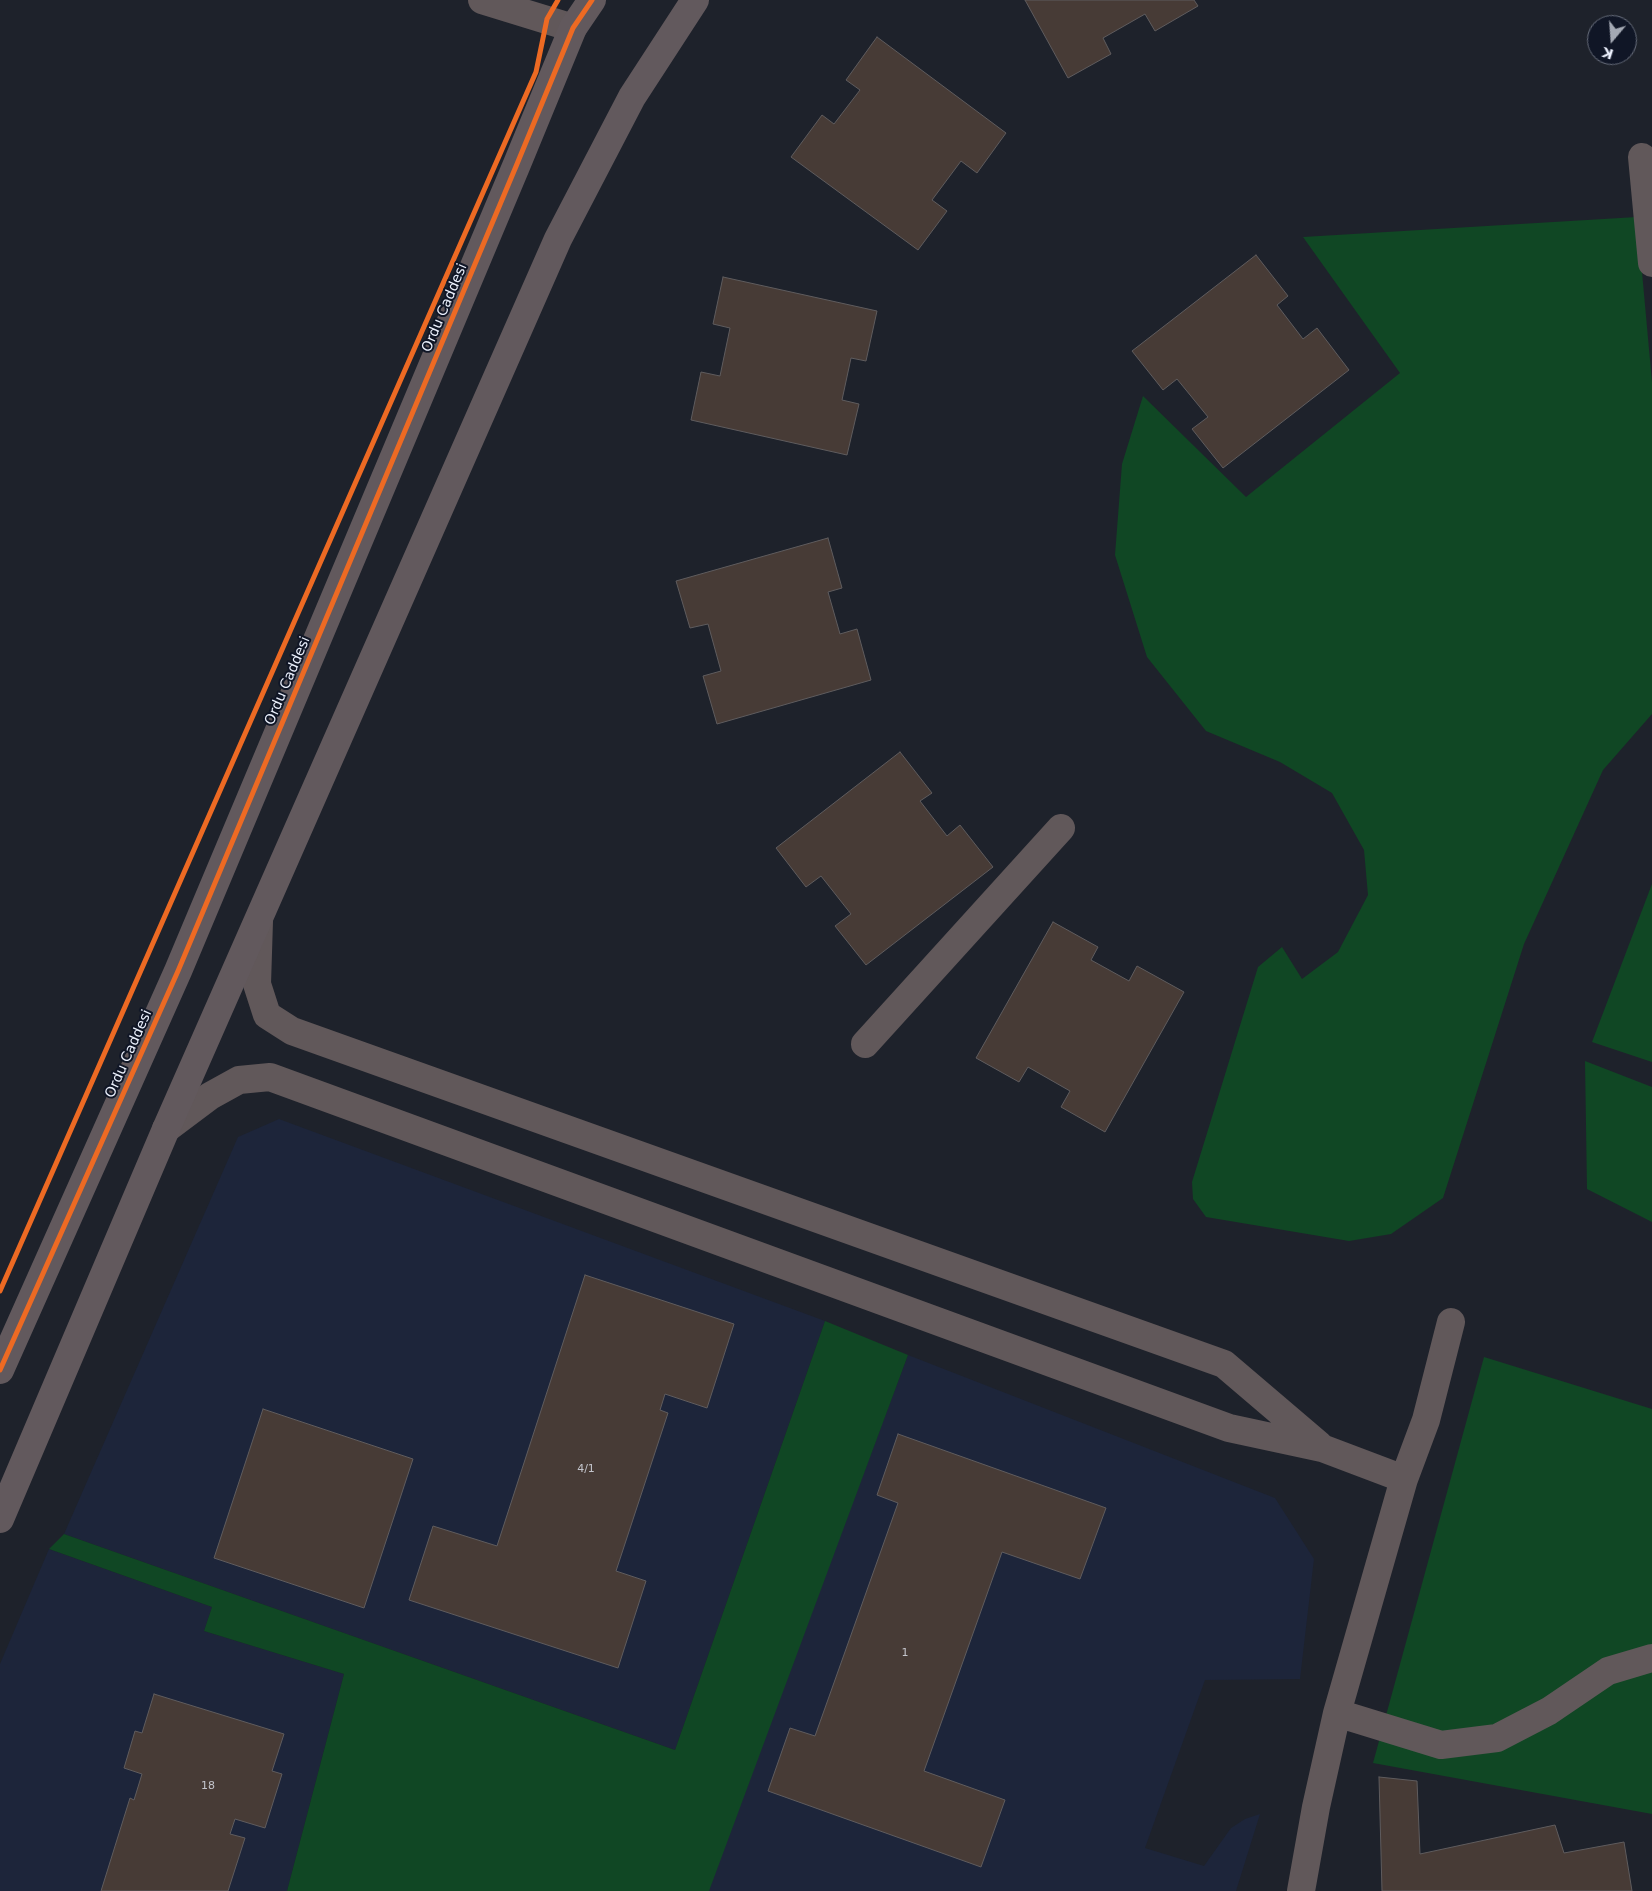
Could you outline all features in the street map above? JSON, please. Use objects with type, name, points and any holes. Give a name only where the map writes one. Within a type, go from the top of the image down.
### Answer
[{"type":"main road","name":"Ordu Caddesi","points":[[0,1370],[178,971],[518,164],[573,28],[592,0]]},
{"type":"main road","points":[[0,1519],[166,1129],[558,239],[632,97],[695,0]]},
{"type":"street","points":[[482,0],[573,28]]},
{"type":"street","points":[[1642,157],[1652,263]]},
{"type":"street","points":[[865,1044],[1061,828]]},
{"type":"street","points":[[259,921],[257,984],[267,1015],[292,1030],[1224,1364],[1322,1448]]},
{"type":"street","points":[[166,1129],[210,1096],[239,1080],[270,1077],[333,1098],[1229,1428],[1322,1448],[1404,1478]]},
{"type":"street","points":[[1301,1891],[1316,1807],[1337,1713],[1404,1478],[1426,1420],[1450,1322]]},
{"type":"street","points":[[1337,1713],[1441,1745],[1497,1738],[1549,1711],[1608,1671],[1652,1658]]},
{"type":"shaded area","points":[[279,1119],[825,1321],[675,1750],[64,1534],[238,1137]]},
{"type":"shaded area","points":[[908,1355],[1275,1498],[1314,1559],[1300,1679],[1205,1680],[1145,1848],[1204,1866],[1231,1828],[1245,1819],[1260,1814],[1236,1891],[706,1891]]},
{"type":"shaded area","points":[[49,1549],[212,1607],[204,1631],[344,1674],[287,1891],[0,1891],[0,1664]]},
{"type":"green space","points":[[1637,217],[1652,382],[1652,714],[1603,770],[1524,944],[1443,1198],[1391,1234],[1349,1241],[1206,1217],[1193,1199],[1192,1182],[1258,967],[1282,947],[1302,979],[1338,952],[1368,895],[1364,850],[1332,793],[1280,762],[1206,731],[1147,657],[1115,555],[1122,464],[1143,396],[1246,497],[1400,373],[1303,237]]},
{"type":"green space","points":[[1652,884],[1652,1062],[1592,1042]]},
{"type":"green space","points":[[1585,1061],[1652,1087],[1652,1222],[1587,1189]]},
{"type":"green space","points":[[825,1321],[908,1355],[709,1891],[287,1891],[344,1674],[204,1631],[212,1607],[49,1549],[64,1534],[675,1750]]},
{"type":"green space","points":[[1484,1357],[1652,1409],[1652,1814],[1373,1763]]},
{"type":"building","points":[[1025,0],[1194,0],[1198,6],[1155,31],[1145,14],[1103,38],[1111,54],[1068,78]]},
{"type":"building","points":[[877,37],[1006,133],[977,173],[961,161],[932,200],[947,211],[918,250],[791,157],[822,115],[834,124],[860,90],[846,80]]},
{"type":"building","points":[[1256,255],[1288,296],[1277,305],[1303,339],[1317,328],[1349,370],[1223,468],[1192,429],[1208,417],[1177,379],[1163,390],[1132,351]]},
{"type":"building","points":[[723,277],[877,311],[866,361],[851,358],[842,400],[859,404],[847,455],[691,420],[701,372],[720,376],[730,328],[713,324]]},
{"type":"building","points":[[828,538],[842,588],[828,592],[840,634],[857,629],[871,680],[717,724],[703,676],[721,671],[708,624],[690,628],[676,581]]},
{"type":"building","points":[[900,752],[932,793],[920,801],[947,836],[960,825],[993,867],[866,965],[835,926],[851,914],[821,876],[806,887],[776,848]]},
{"type":"building","points":[[1053,922],[1098,947],[1091,960],[1129,981],[1137,966],[1184,992],[1105,1132],[1061,1107],[1070,1091],[1028,1067],[1019,1082],[976,1058]]},
{"type":"building","points":[[585,1275],[734,1324],[707,1408],[665,1394],[660,1410],[668,1413],[616,1571],[646,1581],[618,1668],[409,1600],[433,1526],[497,1546]]},
{"type":"building","points":[[263,1409],[413,1459],[364,1608],[214,1558]]},
{"type":"building","points":[[898,1434],[1106,1508],[1080,1579],[1002,1552],[924,1771],[1005,1800],[981,1867],[768,1791],[790,1728],[815,1736],[898,1503],[877,1495]]},
{"type":"building","points":[[154,1694],[284,1734],[272,1771],[282,1774],[265,1828],[235,1819],[230,1834],[245,1838],[228,1891],[101,1891],[130,1798],[134,1800],[142,1774],[124,1768],[135,1731],[142,1733]]},
{"type":"building","points":[[1379,1777],[1417,1781],[1420,1854],[1555,1825],[1564,1853],[1624,1842],[1632,1891],[1382,1891]]},
{"type":"cycle path","points":[[0,1291],[536,72],[547,19],[558,0]]},
{"type":"cycle path","points":[[0,1370],[178,971],[573,28],[592,0]]}]
